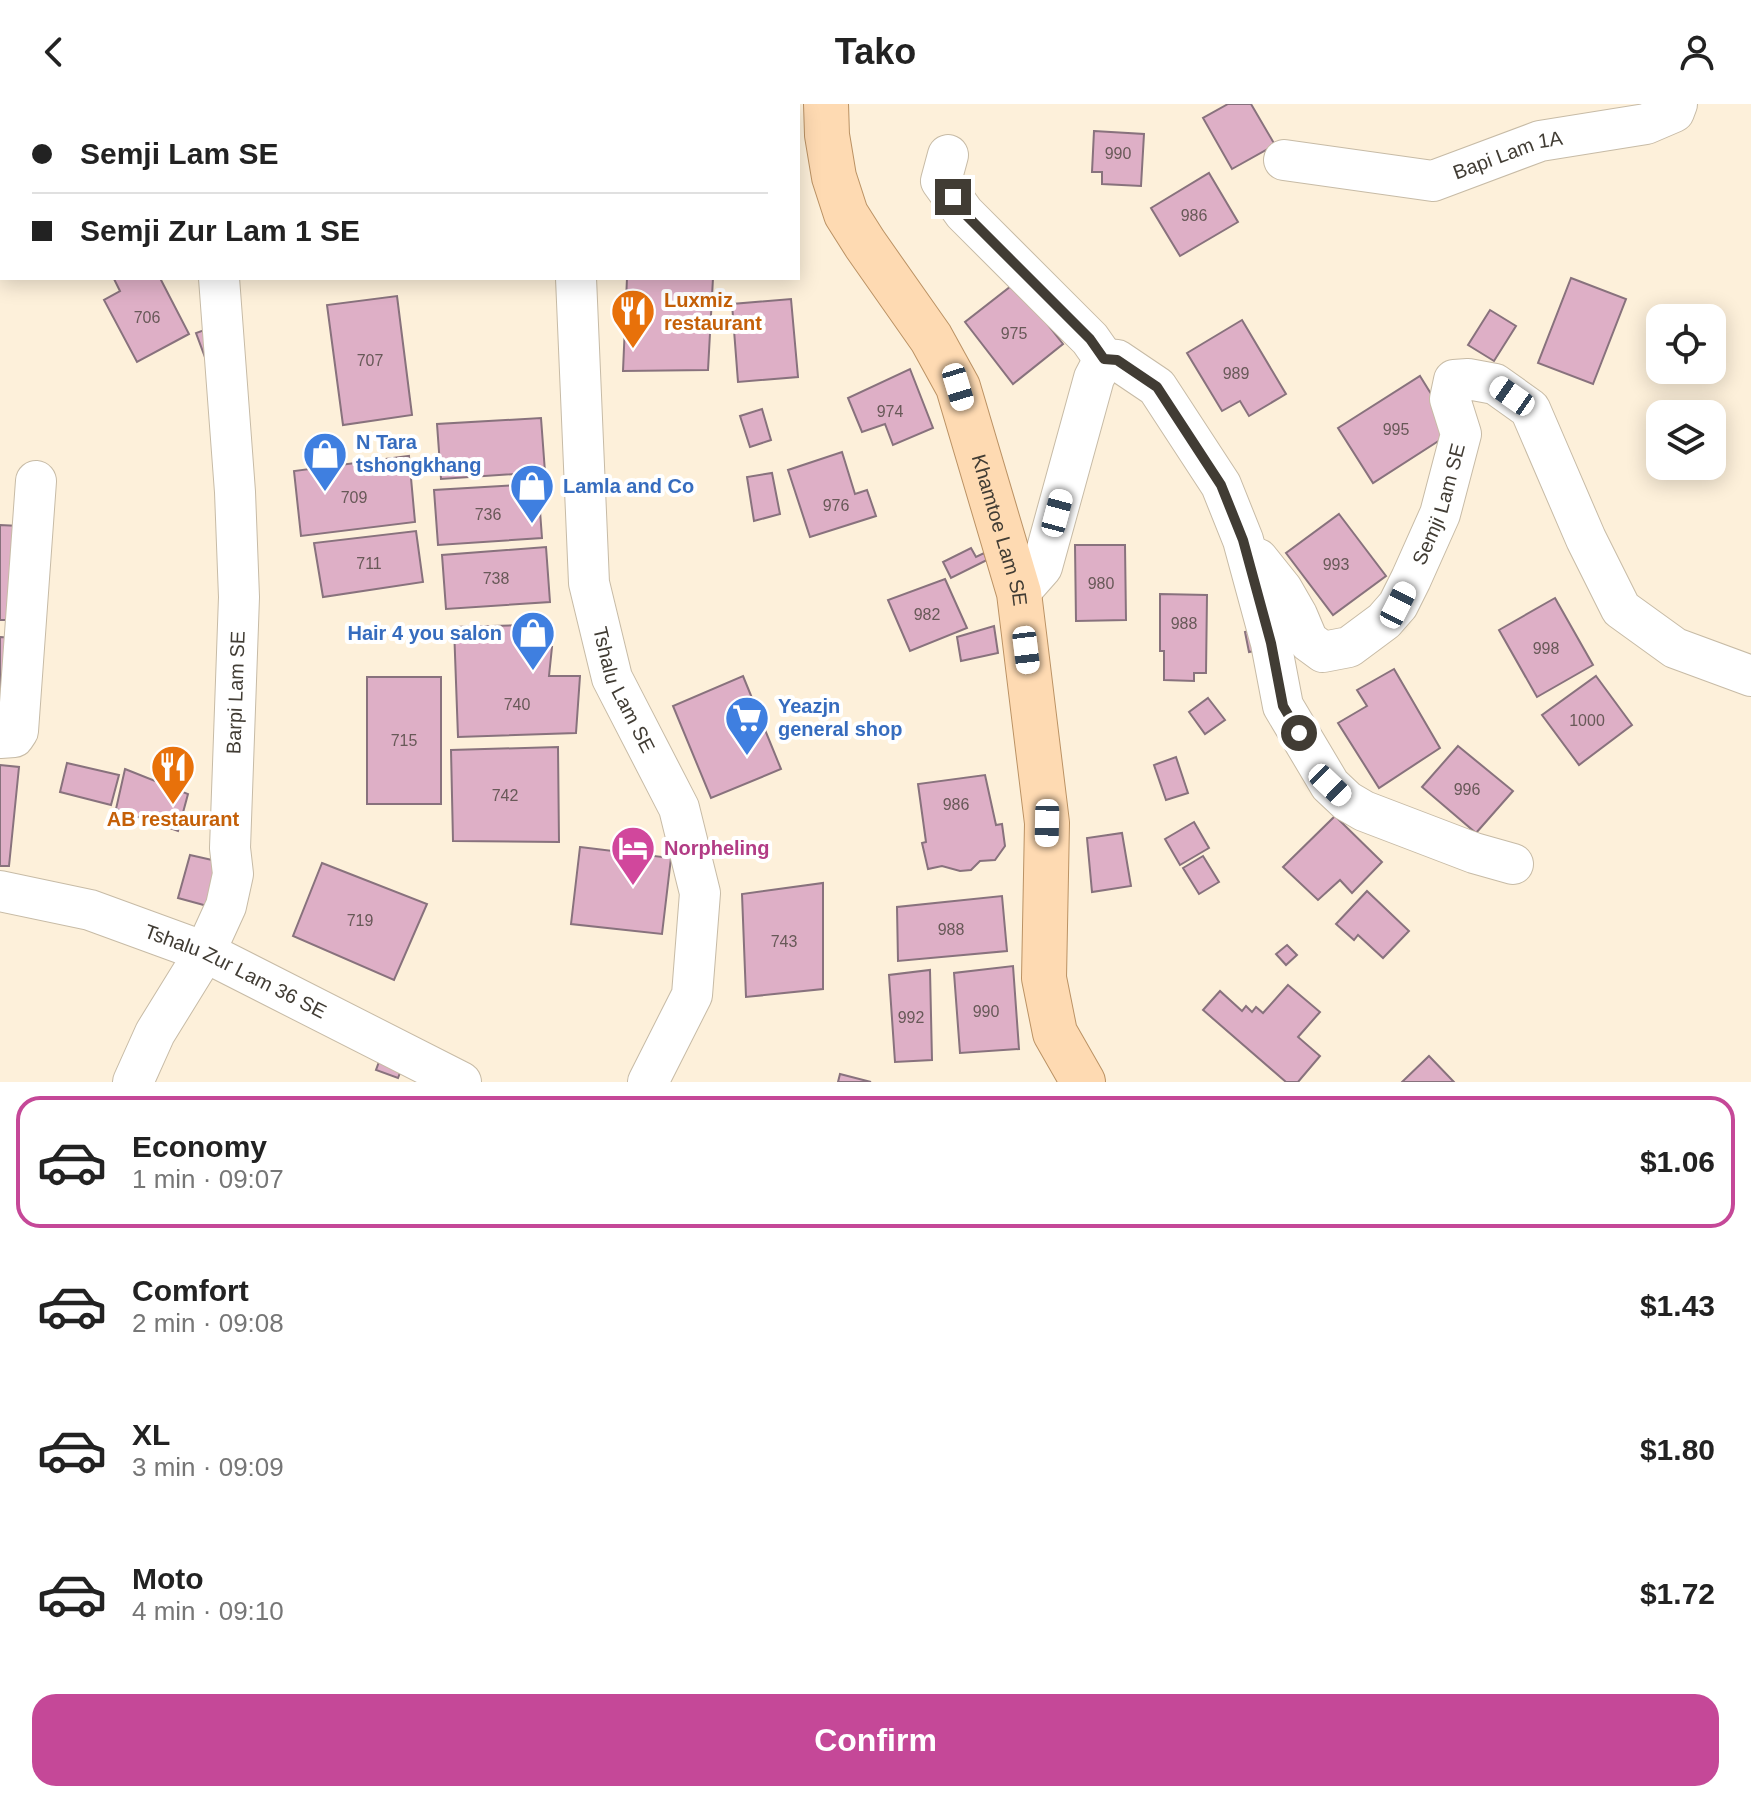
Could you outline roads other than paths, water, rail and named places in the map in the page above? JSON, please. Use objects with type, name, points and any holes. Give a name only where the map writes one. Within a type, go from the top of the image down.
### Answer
[{"type":"main road","name":"Khamtoe Lam SE","points":[[826,104],[834,177],[846,214],[931,338],[958,387],[1019,593],[1047,823],[1044,978],[1055,1033],[1083,1082]]},
{"type":"street","name":"Bapi Lam 1A","points":[[1284,160],[1433,181],[1540,141],[1646,124],[1674,112],[1677,104]]},
{"type":"street","points":[[948,155],[941,181],[964,213],[1090,339],[1104,359],[1094,378],[1042,567],[1019,593]]},
{"type":"street","name":"Barpi Lam SE","points":[[133,1082],[155,1033],[205,952],[226,906],[233,874],[230,848],[239,597],[235,492],[219,280]]},
{"type":"street","name":"Tshalu Lam SE","points":[[576,280],[589,583],[612,678],[679,808],[700,893],[692,995],[648,1082]]},
{"type":"street","name":"Semji Lam SE","points":[[1104,359],[1117,360],[1157,387],[1221,485],[1243,540],[1271,643],[1283,706],[1330,785],[1364,811],[1474,853],[1513,864]]},
{"type":"street","name":"Semji Lam SE","points":[[1243,540],[1282,589],[1308,641],[1323,652],[1349,647],[1384,621],[1398,605],[1440,514],[1461,434],[1450,399],[1454,380],[1495,384],[1530,409],[1586,539],[1621,609],[1675,648],[1751,676]]},
{"type":"street","points":[[0,738],[14,737],[18,731],[36,481]]},
{"type":"street","name":"Tshalu Zur Lam 36 SE","points":[[0,891],[90,910],[205,952],[461,1082]]},
{"type":"place","name":"Luxmiz restaurant","points":[[633,350]]},
{"type":"place","name":"N Tara tshongkhang","points":[[325,493]]},
{"type":"place","name":"Lamla and Co","points":[[532,525]]},
{"type":"place","name":"Hair 4 you salon","points":[[533,672]]},
{"type":"place","name":"Yeazjn general shop","points":[[747,757]]},
{"type":"place","name":"AB restaurant","points":[[173,806]]},
{"type":"place","name":"Norpheling","points":[[633,887]]}]
